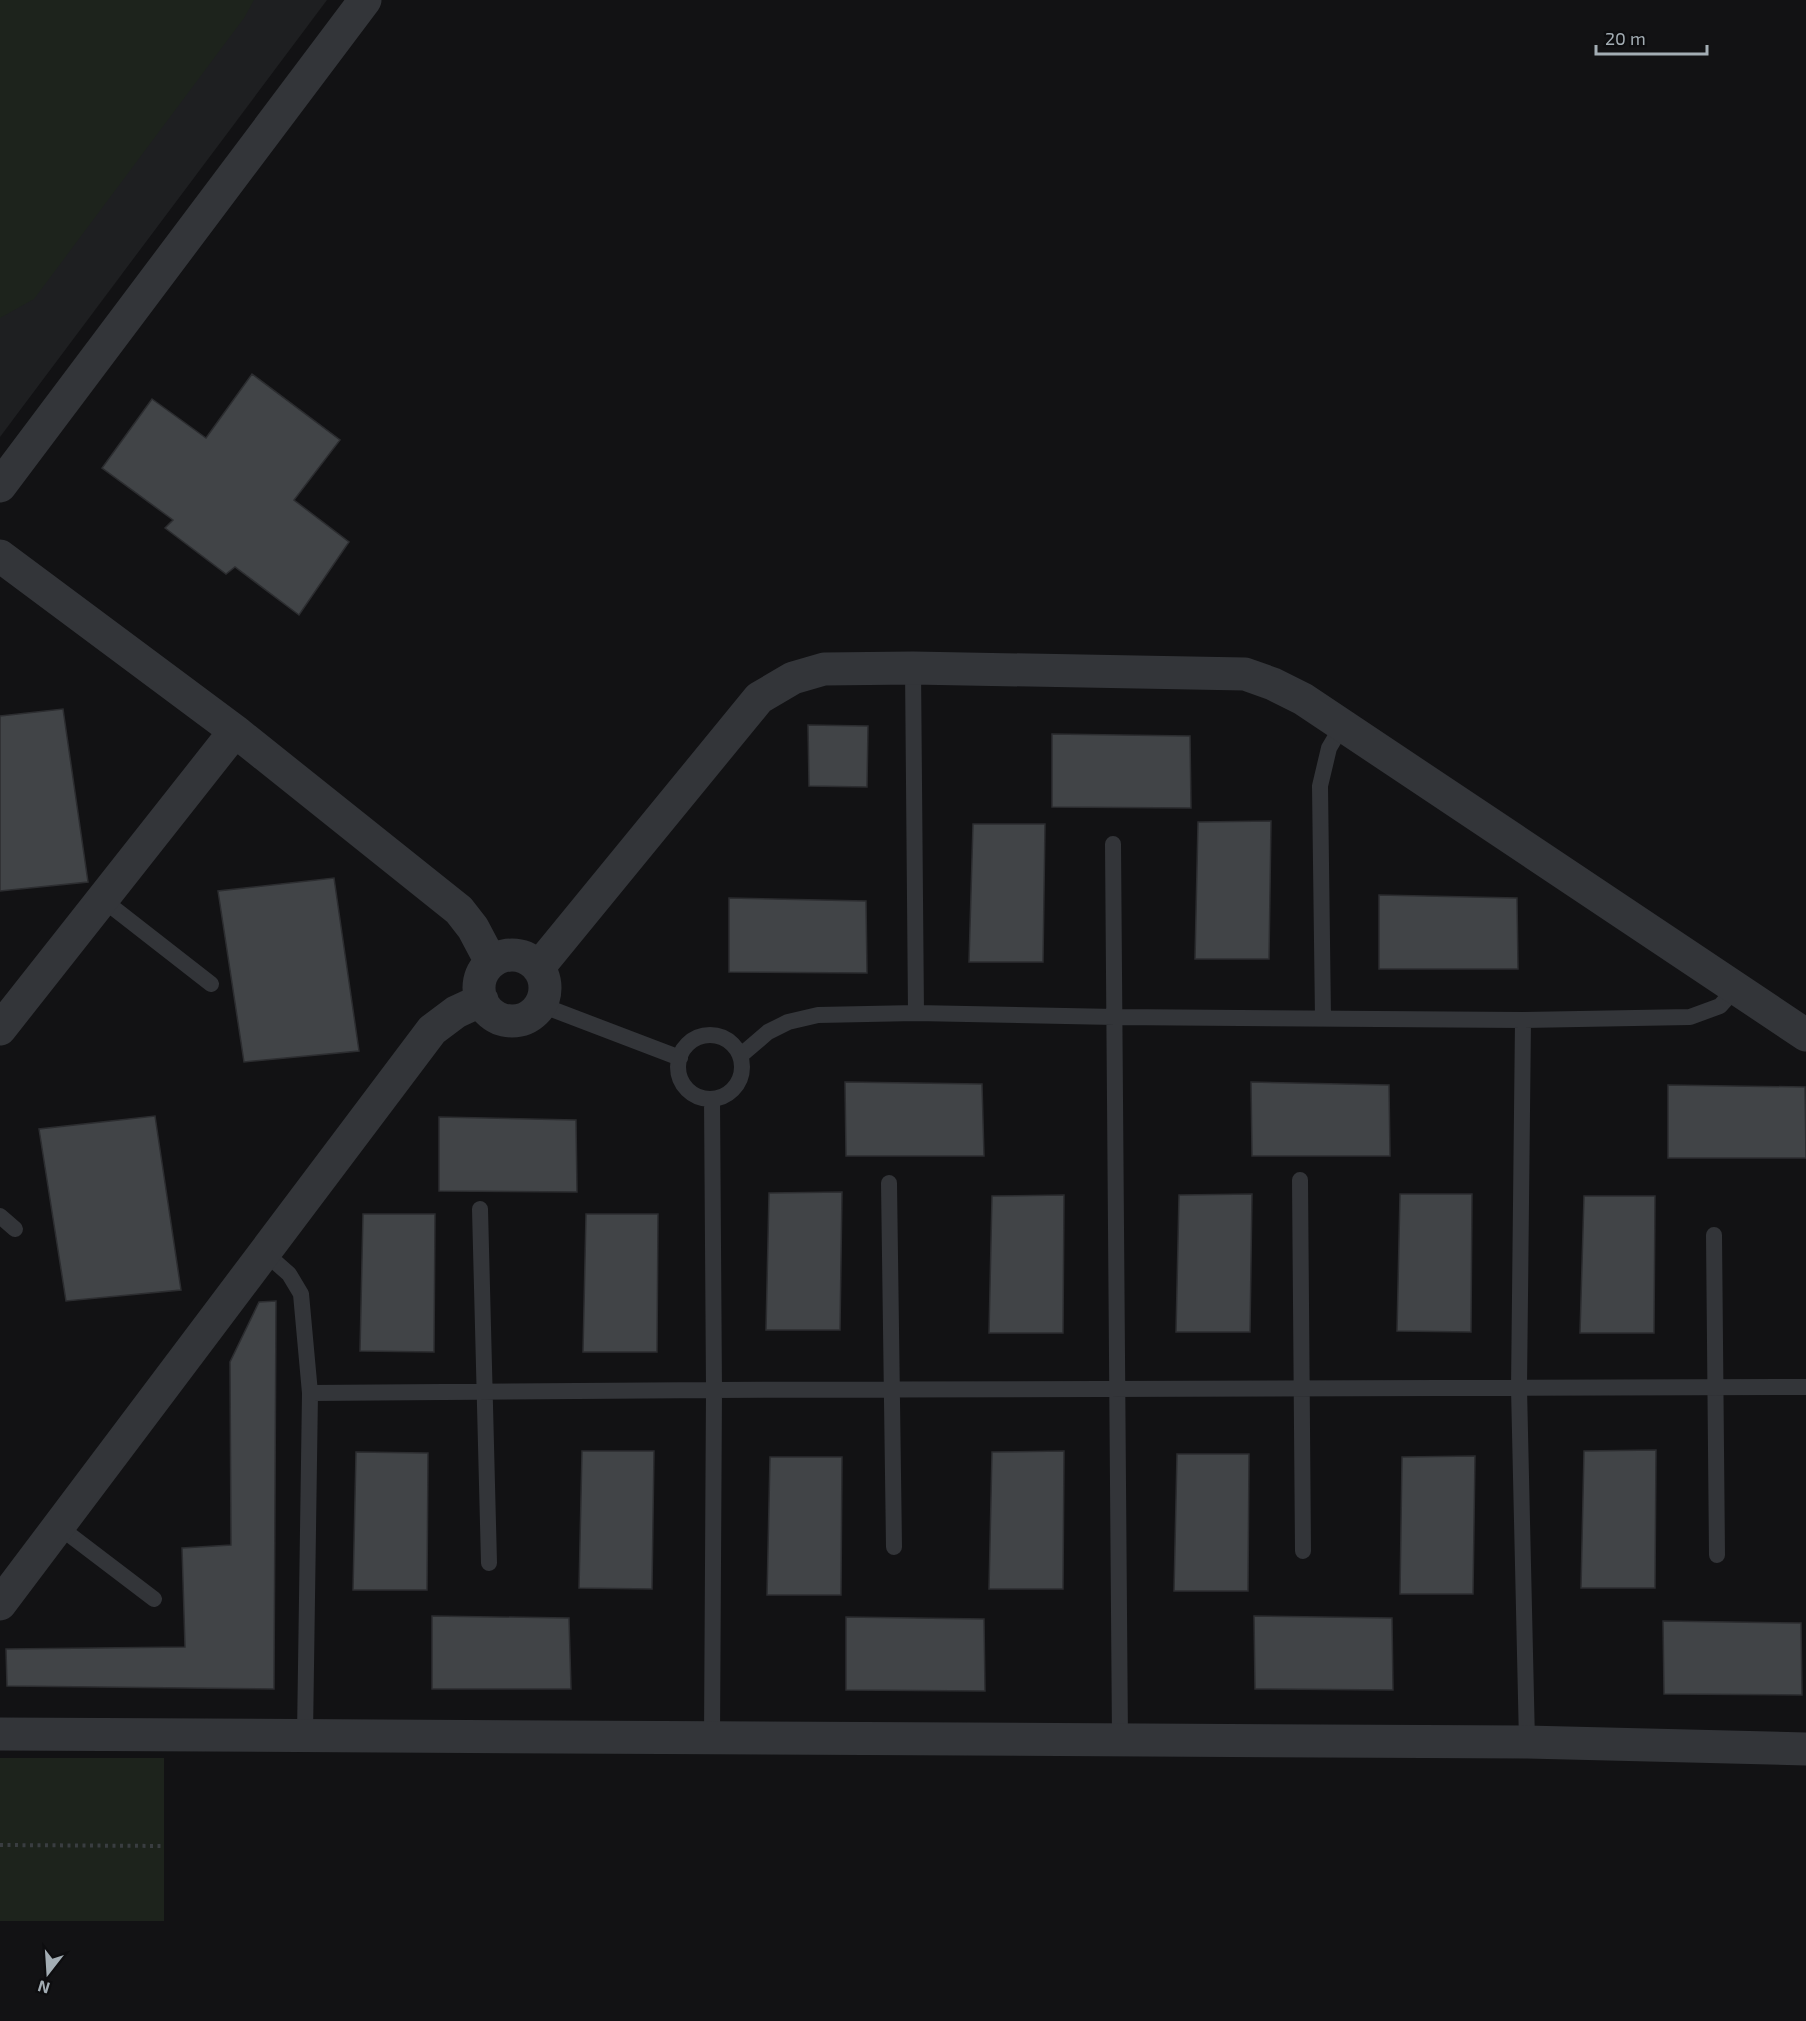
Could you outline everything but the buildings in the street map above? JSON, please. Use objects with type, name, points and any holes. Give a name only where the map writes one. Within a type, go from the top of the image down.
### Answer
[{"type":"street","points":[[0,486],[365,0]]},
{"type":"street","points":[[0,556],[235,730],[459,909],[473,928],[491,962]]},
{"type":"street","points":[[538,968],[759,698],[794,678],[824,669],[913,668],[1245,674],[1273,684],[1303,699],[1806,1035]]},
{"type":"street","points":[[5,1012],[102,899],[235,730]]},
{"type":"street","points":[[516,955],[528,959],[538,968],[544,979],[545,992],[541,1005],[531,1015],[517,1021],[503,1019],[490,1012],[482,1000],[479,986],[483,973],[491,962],[503,956],[516,955]]},
{"type":"street","points":[[0,1604],[432,1030],[456,1012],[482,1000]]},
{"type":"street","points":[[0,1734],[1527,1742],[1806,1749]]},
{"type":"lane","points":[[913,668],[916,1013]]},
{"type":"lane","points":[[1323,1018],[1320,786],[1329,748],[1342,726]]},
{"type":"lane","points":[[1113,844],[1120,1740]]},
{"type":"lane","points":[[102,899],[211,984]]},
{"type":"lane","points":[[740,1056],[768,1032],[788,1022],[818,1016],[916,1013],[1523,1020],[1690,1017],[1720,1006],[1736,988]]},
{"type":"lane","points":[[541,1005],[680,1058]]},
{"type":"lane","points":[[1523,1020],[1519,1388],[1527,1742]]},
{"type":"lane","points":[[709,1035],[728,1041],[740,1056],[742,1066],[737,1084],[722,1097],[712,1099],[702,1098],[685,1087],[678,1068],[684,1049],[691,1042],[709,1035]]},
{"type":"lane","points":[[712,1099],[714,1390],[712,1738]]},
{"type":"lane","points":[[1299,1180],[1303,1551]]},
{"type":"lane","points":[[889,1183],[894,1547]]},
{"type":"lane","points":[[480,1209],[489,1563]]},
{"type":"lane","points":[[0,1216],[15,1229]]},
{"type":"lane","points":[[1714,1235],[1717,1555]]},
{"type":"lane","points":[[264,1252],[289,1274],[301,1294],[310,1393],[305,1735]]},
{"type":"lane","points":[[310,1393],[1806,1387]]},
{"type":"lane","points":[[58,1526],[154,1599]]},
{"type":"path","points":[[0,1845],[164,1846]]},
{"type":"shaded area","points":[[0,0],[327,0],[0,437]]},
{"type":"shaded area","points":[[0,0],[254,0],[244,18],[34,299],[0,318]]},
{"type":"shaded area","points":[[0,1758],[164,1758],[164,1921],[0,1921]]}]
